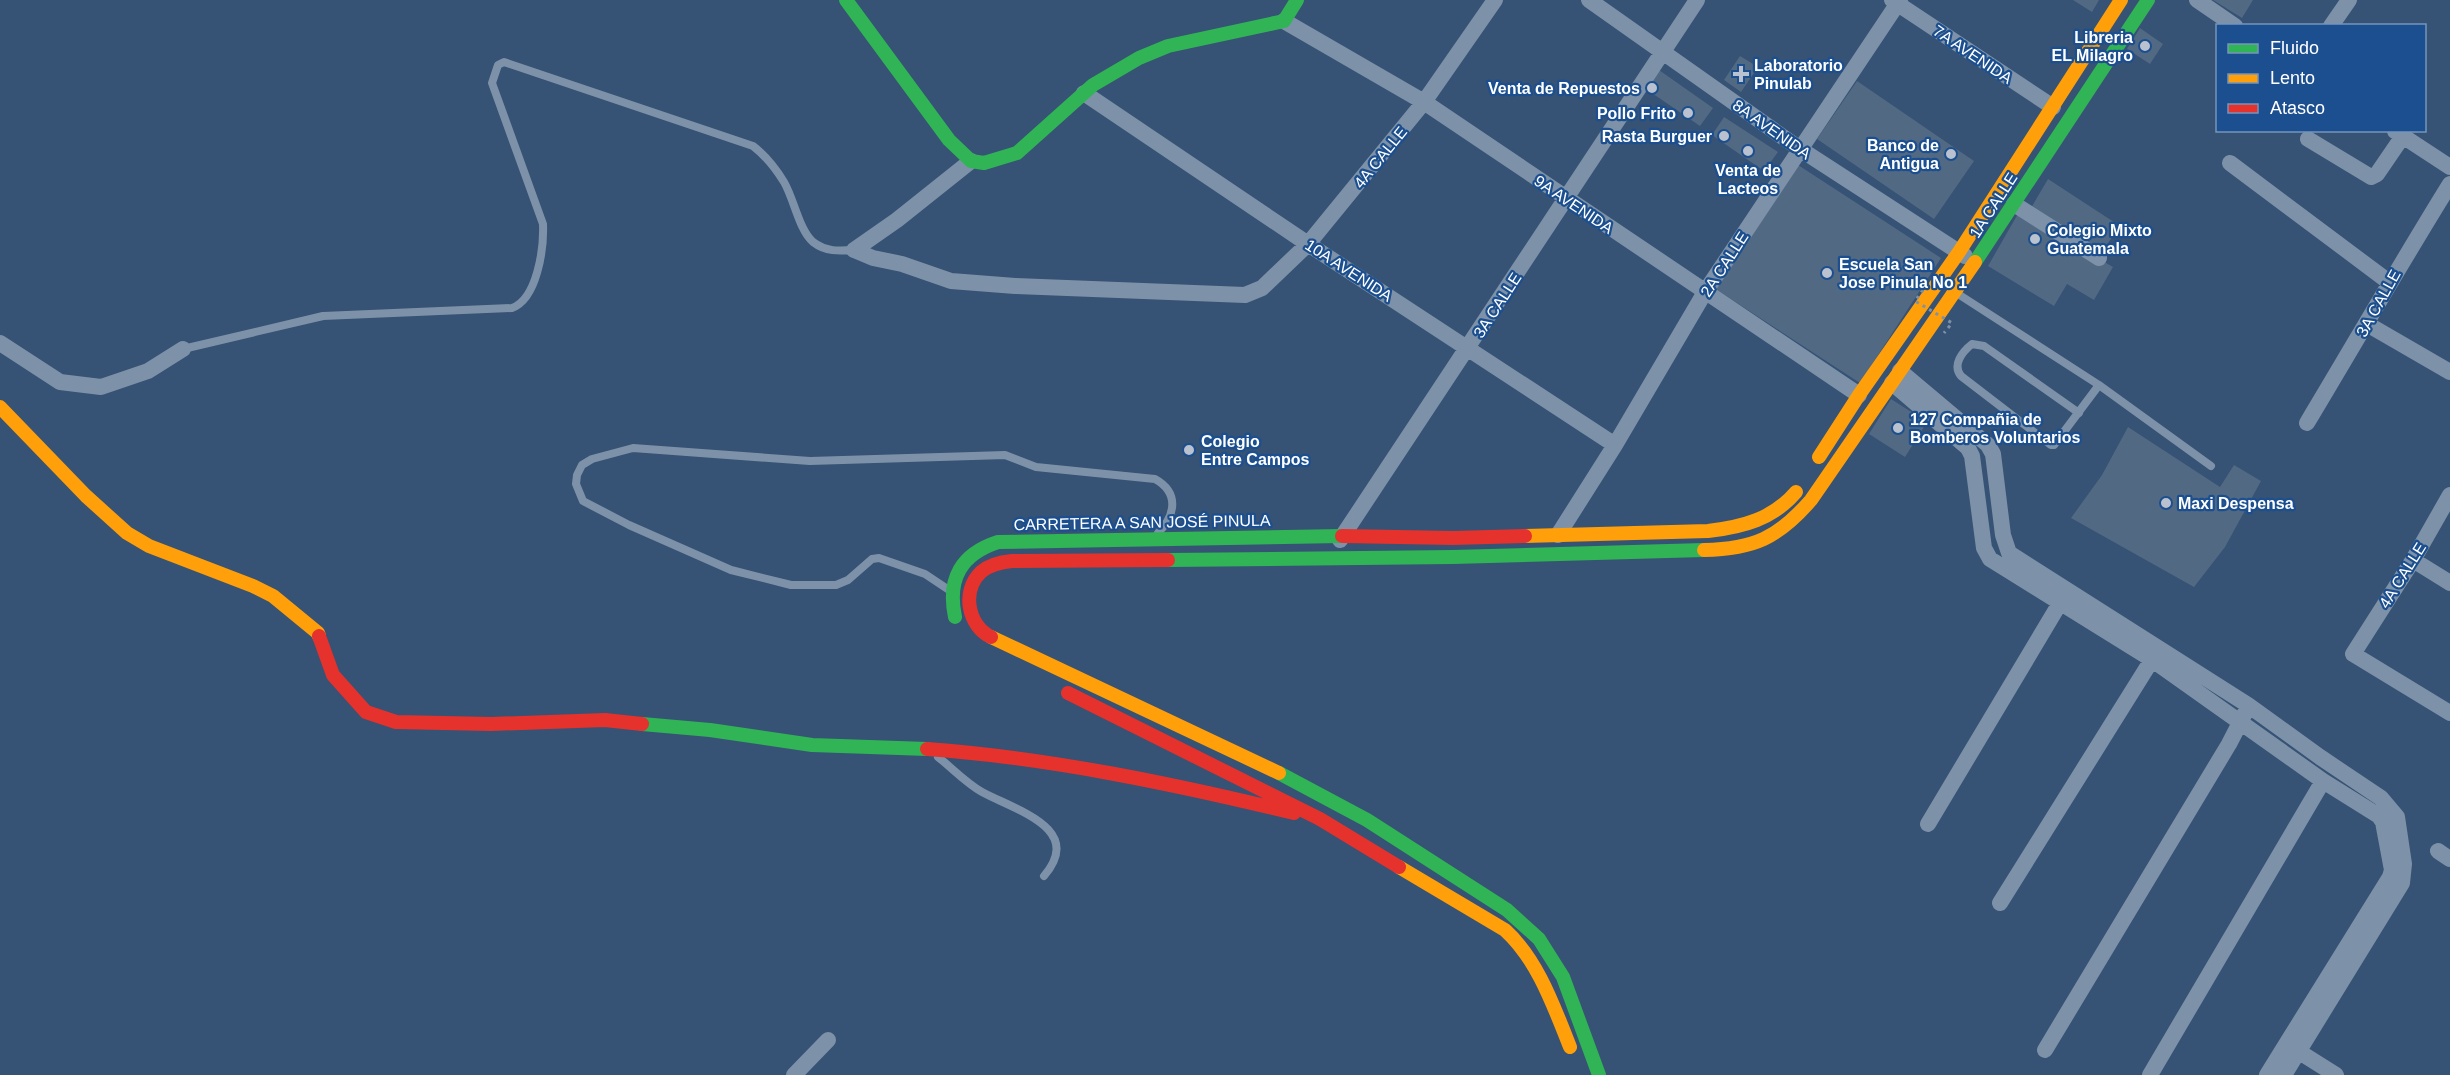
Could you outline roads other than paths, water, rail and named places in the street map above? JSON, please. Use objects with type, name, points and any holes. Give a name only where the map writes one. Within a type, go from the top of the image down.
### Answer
[{"type":"main road","points":[[846,0],[949,140],[971,161],[984,163],[1017,153],[1084,93],[1114,71],[1168,46],[1284,21],[1297,0]]},
{"type":"main road","name":"1A CALLE","points":[[1814,465],[1858,395],[1959,252],[2121,0]]},
{"type":"main road","name":"1A CALLE","points":[[1332,558],[1453,557],[1735,548],[1759,542],[1785,528],[1802,513],[1955,292],[2148,0]]},
{"type":"main road","points":[[1997,193],[2002,202],[2014,204]]},
{"type":"main road","points":[[0,407],[87,496],[127,532],[149,546],[273,596],[318,633],[333,675],[366,712],[396,722],[491,724],[605,720],[710,730],[812,745],[929,749],[1031,760],[1240,800],[1320,819]]},
{"type":"main road","name":"CARRETERA A SAN JOSÉ PINULA","points":[[959,628],[952,608],[952,591],[956,576],[964,561],[982,547],[1010,540],[1342,536],[1452,538],[1699,531],[1737,527],[1755,522],[1778,510],[1793,496],[1802,483]]},
{"type":"main road","points":[[1332,558],[1012,561],[992,566],[978,576],[970,593],[969,608],[978,627],[986,634],[1284,775],[1367,820],[1508,910],[1539,939],[1563,977],[1599,1075]]},
{"type":"main road","points":[[1057,687],[1320,819],[1505,930],[1532,961],[1560,1019],[1577,1065]]},
{"type":"street","name":"4A CALLE","points":[[854,250],[873,258],[902,264],[951,281],[1015,286],[1245,295],[1262,288],[1308,244],[1424,102],[1495,0]]},
{"type":"street","name":"8A AVENIDA","points":[[1589,0],[1800,149],[1975,262]]},
{"type":"street","name":"3A CALLE","points":[[1332,558],[1342,536],[1697,0]]},
{"type":"street","points":[[2197,0],[2232,24]]},
{"type":"street","points":[[2332,24],[2349,0]]},
{"type":"street","name":"7A AVENIDA","points":[[1897,1],[2053,107]]},
{"type":"street","name":"2A CALLE","points":[[1558,535],[1615,445],[1705,292],[1897,1]]},
{"type":"street","name":"9A AVENIDA","points":[[1284,21],[1424,102],[1858,395]]},
{"type":"street","name":"10A AVENIDA","points":[[1084,93],[1308,244],[1615,445]]},
{"type":"street","points":[[2308,139],[2371,177],[2377,174],[2399,133],[2450,167]]},
{"type":"street","points":[[854,250],[897,220],[971,161]]},
{"type":"street","points":[[2230,163],[2389,282]]},
{"type":"street","name":"3A CALLE","points":[[2307,423],[2367,324],[2389,282],[2450,184]]},
{"type":"street","points":[[2014,204],[2099,258]]},
{"type":"street","points":[[2367,324],[2450,372]]},
{"type":"street","points":[[0,343],[60,382],[101,387],[148,371],[183,349]]},
{"type":"street","points":[[1896,377],[1968,448],[1972,456],[1984,548],[1990,559],[2060,603],[2156,653],[2248,705],[2320,758],[2381,798],[2397,817],[2404,864],[2402,883],[2293,1048],[2267,1075]]},
{"type":"street","points":[[1896,377],[1988,445],[1993,454],[2003,535],[2009,553],[2156,653],[2241,722],[2323,781],[2379,816],[2383,822],[2392,870],[2293,1048],[2284,1075]]},
{"type":"street","name":"4A CALLE","points":[[2450,495],[2413,561],[2353,654],[2450,713]]},
{"type":"street","points":[[2413,561],[2450,583]]},
{"type":"street","points":[[1928,824],[2060,603]]},
{"type":"street","points":[[2000,903],[2156,653]]},
{"type":"street","points":[[2045,1050],[2241,722],[2248,705]]},
{"type":"street","points":[[2150,1075],[2323,781]]},
{"type":"street","points":[[794,1075],[828,1040]]},
{"type":"street","points":[[2293,1048],[2336,1075]]},
{"type":"lane","points":[[183,349],[323,316],[512,308],[525,301],[533,286],[543,224],[492,83],[498,65],[504,62],[753,146],[765,156],[785,183],[806,233],[812,241],[832,251],[854,250]]},
{"type":"lane","points":[[1955,292],[2099,385],[2211,466]]},
{"type":"lane","points":[[2079,413],[1984,346],[1972,344],[1961,354],[1957,364],[1961,376],[2051,445],[2054,445],[2079,413],[2099,385]]},
{"type":"lane","points":[[952,591],[925,574],[879,558],[872,559],[848,580],[836,585],[791,585],[731,570],[629,525],[583,501],[576,484],[577,475],[582,465],[592,459],[633,448],[810,461],[1005,455],[1036,467],[1155,479],[1164,484],[1170,493],[1173,507],[1169,522],[1153,538]]},
{"type":"lane","points":[[929,749],[979,790],[1033,817],[1051,830],[1057,844],[1057,856],[1054,865],[1044,876]]},
{"type":"place","name":"Libreria EL Milagro","points":[[2145,46]]},
{"type":"place","name":"Laboratorio Pinulab","points":[[1741,74]]},
{"type":"place","name":"Venta de Repuestos","points":[[1652,88]]},
{"type":"place","name":"Pollo Frito","points":[[1688,113]]},
{"type":"place","name":"Rasta Burguer","points":[[1724,136]]},
{"type":"place","name":"Venta de Lacteos","points":[[1748,151]]},
{"type":"place","name":"Banco de Antigua","points":[[1951,154]]},
{"type":"place","name":"Colegio Mixto Guatemala","points":[[2035,239]]},
{"type":"place","name":"Escuela San Jose Pinula No 1","points":[[1827,273]]},
{"type":"place","name":"127 Compañia de Bomberos Voluntarios","points":[[1898,428]]},
{"type":"place","name":"Colegio Entre Campos","points":[[1189,450]]},
{"type":"place","name":"Maxi Despensa","points":[[2166,503]]}]
